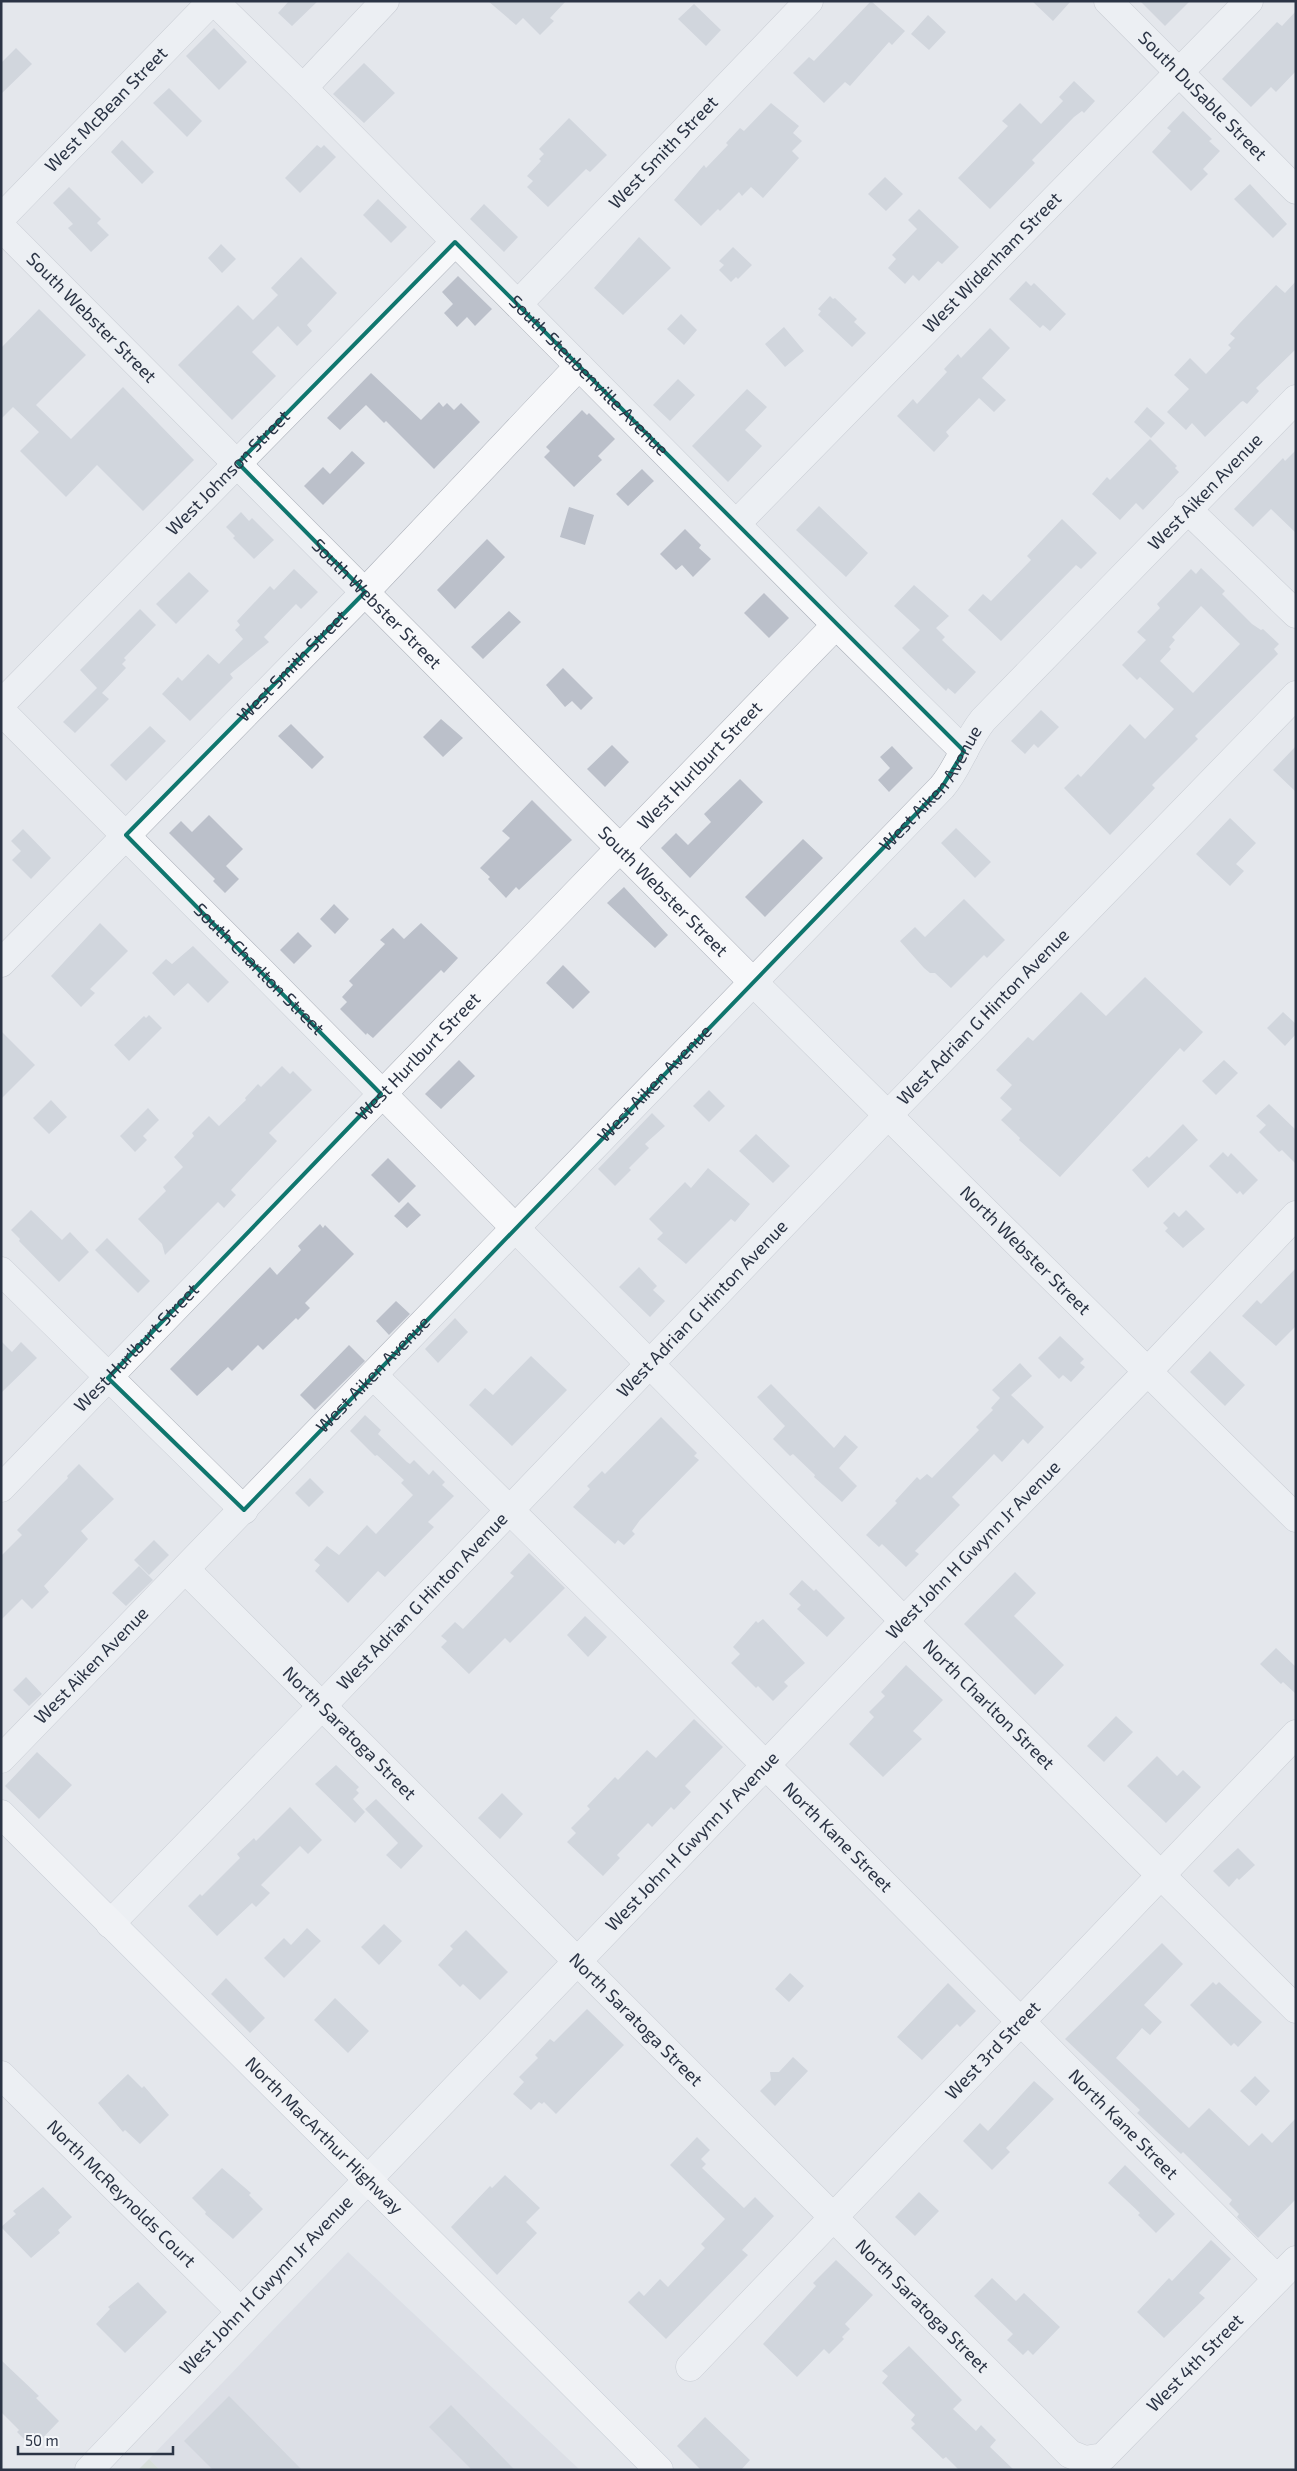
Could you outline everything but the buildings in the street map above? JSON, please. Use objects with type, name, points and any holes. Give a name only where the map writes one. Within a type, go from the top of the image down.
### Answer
[{"type":"main road","name":"North MacArthur Highway","points":[[1,1814],[654,2466]]},
{"type":"street","name":"South Steubenville Avenue","points":[[213,1],[303,88],[836,625],[964,751]]},
{"type":"street","name":"West McBean Street","points":[[1,218],[213,1]]},
{"type":"street","points":[[303,88],[385,1]]},
{"type":"street","name":"West Smith Street","points":[[518,304],[809,1]]},
{"type":"street","name":"South DuSable Street","points":[[1108,1],[1296,190]]},
{"type":"street","name":"West Widenham Street","points":[[736,524],[1249,1]]},
{"type":"street","name":"South Webster Street","points":[[1,227],[753,982]]},
{"type":"street","name":"West Johnson Street","points":[[1,704],[455,242]]},
{"type":"street","name":"West Smith Street","points":[[1,962],[365,592],[579,366]]},
{"type":"street","name":"West Aiken Avenue","points":[[1,1759],[374,1376],[942,787],[951,776],[983,720],[1296,399]]},
{"type":"street","points":[[1187,509],[1296,614]]},
{"type":"street","name":"West Hurlburt Street","points":[[1,1488],[836,625]]},
{"type":"street","name":"West Adrian G Hinton Avenue","points":[[110,1924],[511,1510],[888,1115],[1296,695]]},
{"type":"street","name":"South Charlton Street","points":[[1,711],[516,1228]]},
{"type":"street","name":"North Webster Street","points":[[753,982],[1296,1518]]},
{"type":"street","name":"West John H Gwynn Jr Avenue","points":[[89,2470],[1296,1215]]},
{"type":"street","name":"North Charlton Street","points":[[516,1228],[904,1621],[1296,2009]]},
{"type":"street","points":[[1,1271],[244,1510]]},
{"type":"street","name":"North Kane Street","points":[[374,1376],[511,1510],[1022,2022],[1287,2269]]},
{"type":"street","name":"North Saratoga Street","points":[[186,1570],[1070,2454],[1090,2461]]},
{"type":"street","name":"West 3rd Street","points":[[690,2367],[1296,1734]]},
{"type":"street","name":"North McReynolds Court","points":[[1,2075],[240,2311]]},
{"type":"street","name":"West 4th Street","points":[[1090,2461],[1104,2456],[1287,2269]]},
{"type":"highlighted area","points":[[455,242],[964,751],[942,787],[244,1510],[108,1378],[381,1094],[126,835],[365,592],[238,463]]},
{"type":"shaded area","points":[[348,2252],[580,2470],[160,2470],[149,2459]]},
{"type":"green space","points":[[149,2459],[160,2470],[138,2470]]}]
